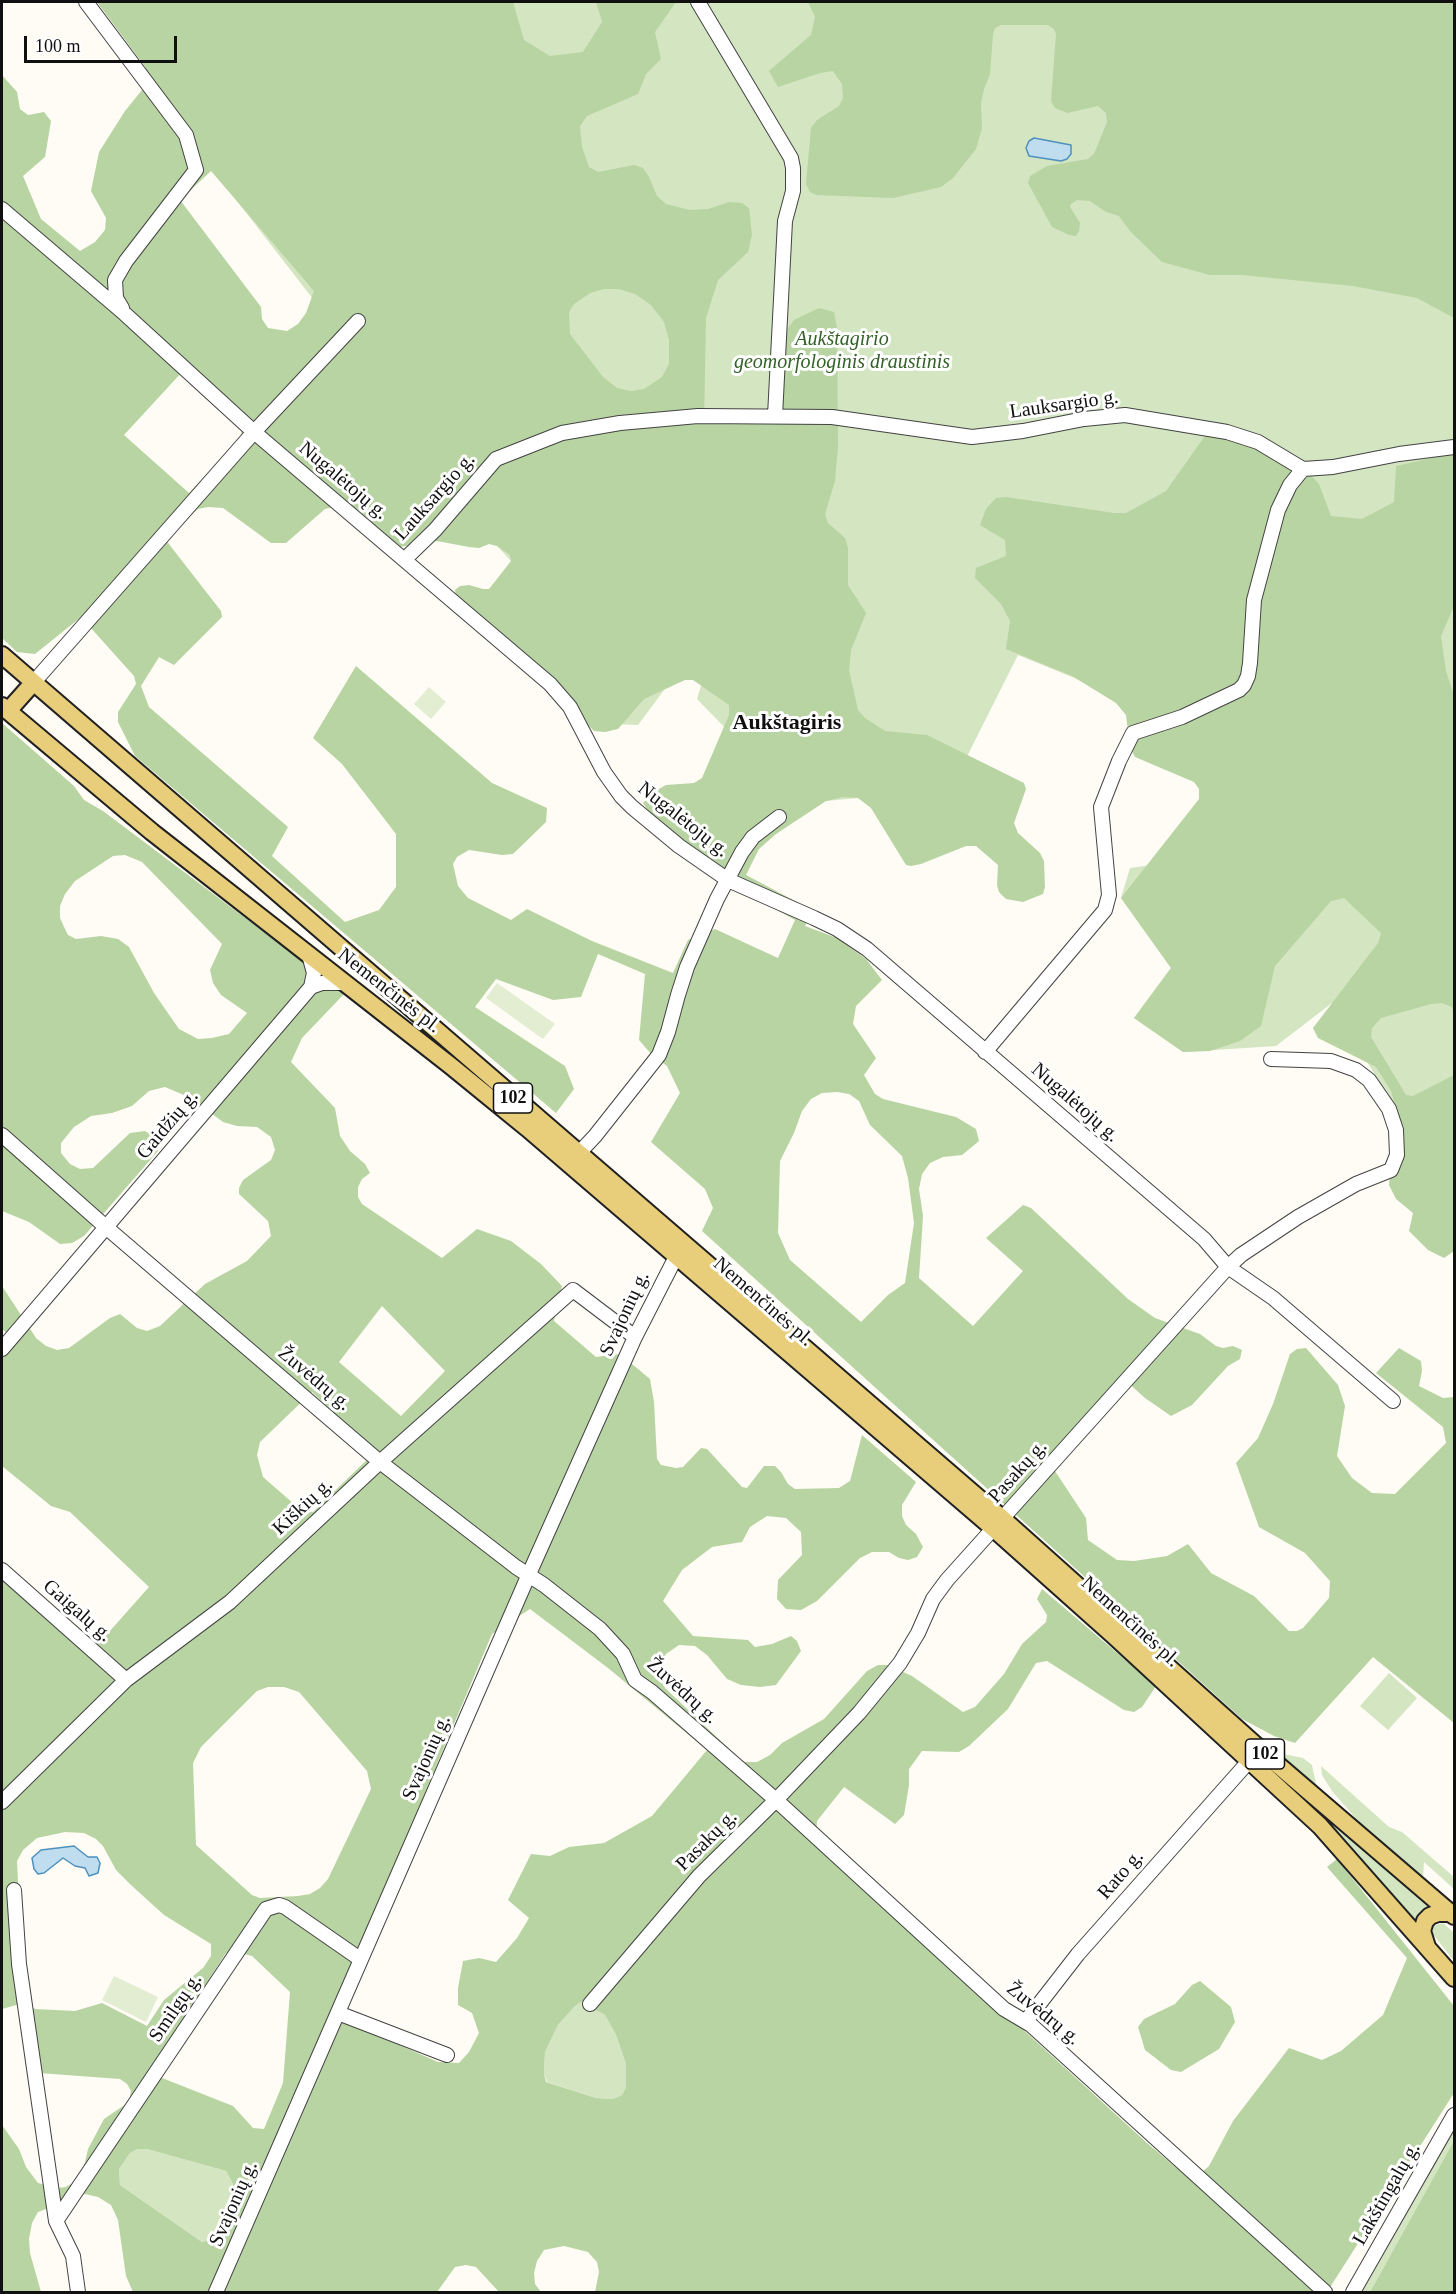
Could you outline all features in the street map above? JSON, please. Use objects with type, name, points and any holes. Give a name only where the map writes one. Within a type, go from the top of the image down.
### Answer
[{"type":"main road","name":"Nemenčinės pl.","points":[[2,655],[578,1155],[679,1250]]},
{"type":"main road","points":[[4,712],[33,683]]},
{"type":"main road","name":"Nemenčinės pl.","points":[[4,712],[152,832],[451,1065],[679,1250],[1453,1915]]},
{"type":"main road","name":"Nemenčinės pl.","points":[[998,1524],[1320,1826],[1455,1978]]},
{"type":"main road","points":[[1427,1947],[1422,1931],[1425,1921],[1438,1913],[1453,1915]]},
{"type":"street","points":[[86,2],[186,135],[196,170],[126,261],[115,280],[116,298],[125,314]]},
{"type":"street","points":[[698,2],[791,158],[793,168],[793,191],[785,221],[775,416]]},
{"type":"street","name":"Nugalėtojų g.","points":[[2,209],[125,314],[254,432],[405,559],[562,696],[604,772],[621,796],[679,846],[728,880],[814,918],[848,936],[883,963],[1204,1239],[1228,1267],[1273,1298],[1393,1401]]},
{"type":"street","points":[[33,683],[254,432],[358,321]]},
{"type":"street","name":"Lauksargio g.","points":[[405,559],[435,530],[496,459],[562,433],[620,423],[698,416],[832,417],[972,437],[1023,431],[1106,416],[1144,416],[1237,435],[1258,442],[1303,470]]},
{"type":"street","points":[[985,1052],[1105,910],[1108,895],[1101,807],[1133,733],[1182,717],[1239,690],[1244,685],[1250,663],[1254,600],[1278,510],[1290,486],[1303,470],[1455,447]]},
{"type":"street","points":[[578,1155],[596,1136],[659,1054],[669,1032],[687,967],[742,852],[753,837],[779,817]]},
{"type":"street","points":[[309,955],[314,973],[311,987]]},
{"type":"street","points":[[311,987],[322,983],[344,983]]},
{"type":"street","name":"Gaidžių g.","points":[[2,1349],[311,987]]},
{"type":"street","name":"Pasakų g.","points":[[590,2004],[699,1876],[859,1713],[900,1663],[918,1633],[933,1599],[1228,1267],[1241,1255],[1298,1217],[1356,1184],[1390,1170],[1397,1155],[1396,1130],[1389,1109],[1370,1080],[1356,1070],[1331,1061],[1271,1059]]},
{"type":"street","name":"Žuvėdrų g.","points":[[2,1134],[107,1228],[380,1462],[600,1629],[622,1653],[634,1680],[652,1692],[776,1800],[1012,2015],[1026,2021],[1325,2292]]},
{"type":"street","name":"Svajonių g.","points":[[216,2292],[529,1574],[635,1337],[679,1250]]},
{"type":"street","name":"Kiškių g.","points":[[2,1802],[126,1680],[230,1602],[380,1462],[573,1290],[635,1337]]},
{"type":"street","name":"Gaigalų g.","points":[[2,1570],[126,1680]]},
{"type":"street","name":"Rato g.","points":[[1026,2021],[1078,1954],[1250,1760]]},
{"type":"street","points":[[14,1890],[19,1964],[56,2221],[73,2256],[78,2292]]},
{"type":"street","name":"Smilgų g.","points":[[56,2221],[266,1909],[279,1905],[285,1907],[360,1959]]},
{"type":"street","points":[[338,2013],[447,2055]]},
{"type":"street","name":"Lakštingalų g.","points":[[1353,2292],[1455,2115]]},
{"type":"green space","name":"Aukštagirio geomorfologinis draustinis","points":[[97,2],[1454,2],[1454,1130],[1421,1152],[1332,1003],[1276,1046],[1183,1052],[1134,1018],[1171,968],[1121,898],[1130,868],[1180,861],[1211,787],[1131,701],[1018,655],[930,830],[858,798],[826,801],[733,736],[697,699],[704,676],[684,663],[638,725],[585,723],[482,617],[511,561],[487,535],[344,339],[206,161],[193,129]]},
{"type":"green space","points":[[97,2],[513,2],[524,40],[550,56],[583,52],[602,22],[596,2],[676,2],[655,32],[661,59],[646,74],[638,94],[587,116],[580,126],[582,147],[589,167],[598,172],[634,165],[643,168],[657,196],[666,204],[690,210],[708,209],[729,202],[742,203],[749,208],[752,235],[748,252],[718,280],[706,318],[704,423],[779,422],[786,331],[794,320],[819,308],[834,312],[837,328],[838,446],[835,481],[825,514],[828,523],[845,538],[848,548],[848,585],[866,613],[851,650],[849,670],[858,710],[865,718],[885,731],[927,735],[1024,783],[1026,789],[1014,823],[1018,833],[1040,853],[1044,861],[1043,894],[1023,902],[1006,899],[999,892],[997,885],[998,865],[976,846],[966,846],[921,864],[906,865],[871,808],[858,798],[843,797],[826,801],[776,834],[759,849],[746,875],[812,910],[805,926],[837,938],[866,959],[882,980],[856,1006],[853,1024],[876,1058],[864,1075],[875,1094],[883,1099],[956,1117],[976,1129],[979,1141],[962,1155],[943,1157],[930,1163],[922,1174],[919,1189],[923,1216],[919,1278],[973,1326],[1023,1271],[986,1238],[1023,1205],[1031,1208],[1128,1299],[1155,1318],[1200,1334],[1216,1346],[1223,1348],[1233,1346],[1242,1350],[1240,1359],[1228,1366],[1192,1405],[1171,1416],[1145,1398],[1125,1380],[1047,1459],[1086,1518],[1088,1540],[1117,1560],[1134,1561],[1167,1556],[1188,1544],[1211,1573],[1254,1596],[1289,1631],[1303,1628],[1329,1598],[1330,1581],[1305,1553],[1259,1527],[1236,1463],[1258,1438],[1273,1404],[1290,1354],[1297,1349],[1306,1348],[1338,1385],[1345,1406],[1337,1456],[1352,1478],[1372,1493],[1395,1494],[1446,1443],[1443,1427],[1376,1373],[1399,1348],[1421,1361],[1419,1386],[1443,1398],[1454,1397],[1454,1723],[1373,1657],[1295,1743],[1274,1736],[1242,1719],[702,1231],[713,1208],[705,1189],[651,1142],[680,1093],[667,1066],[652,1055],[639,1040],[645,974],[598,954],[581,997],[553,1000],[496,979],[475,1007],[565,1066],[574,1089],[556,1113],[135,756],[118,722],[118,712],[136,684],[134,676],[81,617],[35,654],[17,652],[2,638],[2,75],[17,92],[20,109],[28,115],[44,112],[51,121],[45,157],[23,176],[41,219],[80,251],[95,242],[105,230],[106,218],[91,191],[99,152],[125,111],[142,90],[146,68]],"holes":[[[211,171],[314,291],[306,313],[298,324],[287,331],[268,328],[262,319],[261,307],[180,200]],[[604,289],[619,289],[635,294],[651,305],[664,322],[669,340],[669,364],[662,377],[644,389],[631,391],[617,388],[603,377],[570,334],[569,312],[574,304],[590,293]],[[183,371],[242,427],[241,437],[189,493],[124,435]],[[343,505],[358,510],[399,547],[437,541],[479,548],[489,544],[497,546],[510,555],[511,561],[489,589],[469,585],[460,586],[455,590],[456,597],[594,731],[605,732],[618,729],[644,699],[685,680],[693,680],[729,705],[729,715],[702,778],[694,783],[666,785],[643,803],[672,847],[731,885],[795,920],[778,958],[715,929],[688,940],[673,973],[592,941],[527,909],[511,920],[468,898],[458,886],[453,864],[457,857],[469,850],[502,855],[513,854],[546,822],[547,808],[492,783],[356,666],[313,738],[342,764],[396,834],[396,887],[379,910],[345,922],[272,856],[288,827],[149,707],[141,686],[159,657],[174,665],[222,617],[221,611],[165,539],[198,509],[208,507],[223,508],[271,543],[286,543],[325,509]],[[837,1092],[849,1094],[859,1101],[870,1125],[902,1156],[908,1178],[914,1223],[905,1283],[888,1295],[861,1322],[790,1260],[778,1233],[780,1161],[802,1111],[811,1099],[822,1093]]]},
{"type":"green space","points":[[808,2],[1454,2],[1454,318],[1417,298],[1353,286],[1242,275],[1210,275],[1162,262],[1130,231],[1119,216],[1106,212],[1090,201],[1077,200],[1071,204],[1070,207],[1080,223],[1076,236],[1052,227],[1028,183],[1030,176],[1047,166],[1088,159],[1094,154],[1107,122],[1106,113],[1098,106],[1067,113],[1055,108],[1051,101],[1056,34],[1054,29],[1048,25],[1001,25],[995,28],[990,74],[981,103],[982,128],[976,149],[953,178],[941,187],[893,198],[816,195],[810,192],[806,184],[811,128],[817,120],[839,106],[843,98],[842,84],[833,71],[778,87],[769,71],[811,35],[815,17]]},
{"type":"green space","points":[[1207,433],[1241,442],[1310,474],[1319,484],[1331,516],[1362,519],[1394,502],[1396,466],[1454,453],[1454,606],[1441,636],[1446,671],[1454,696],[1454,1017],[1452,1007],[1442,1003],[1431,1004],[1381,1018],[1372,1028],[1371,1037],[1406,1095],[1413,1096],[1454,1075],[1454,1251],[1444,1258],[1428,1250],[1409,1231],[1413,1213],[1396,1199],[1389,1185],[1390,1174],[1399,1162],[1403,1131],[1391,1091],[1376,1067],[1318,1038],[1313,1028],[1378,943],[1381,933],[1344,898],[1331,901],[1275,966],[1261,1026],[1240,1041],[1210,1051],[1183,1052],[1134,1018],[1171,968],[1121,898],[1199,799],[1199,789],[1194,782],[1135,757],[1130,748],[1126,715],[1116,703],[1072,676],[1006,649],[1010,621],[1001,604],[975,578],[976,568],[1006,556],[1005,540],[980,525],[986,509],[996,498],[1006,497],[1126,513],[1166,491]]},
{"type":"green space","points":[[429,687],[446,702],[431,719],[414,704]]},
{"type":"green space","points":[[2,723],[74,786],[84,800],[103,811],[345,993],[302,1038],[291,1062],[335,1108],[340,1136],[370,1173],[362,1179],[358,1187],[358,1197],[362,1204],[442,1258],[477,1229],[511,1241],[541,1264],[562,1286],[554,1321],[596,1357],[620,1354],[650,1379],[654,1402],[657,1459],[661,1465],[683,1467],[701,1448],[707,1449],[742,1487],[747,1488],[764,1466],[775,1466],[788,1484],[795,1489],[839,1488],[850,1481],[862,1435],[916,1482],[902,1505],[902,1516],[923,1547],[917,1557],[908,1560],[889,1552],[872,1552],[860,1558],[817,1601],[801,1610],[786,1609],[777,1599],[778,1580],[802,1555],[801,1532],[786,1518],[767,1516],[750,1527],[742,1542],[712,1547],[682,1570],[663,1601],[693,1636],[748,1640],[755,1647],[772,1644],[791,1636],[797,1641],[801,1651],[776,1685],[760,1687],[741,1685],[727,1679],[707,1655],[695,1646],[679,1645],[666,1654],[660,1666],[665,1688],[743,1762],[757,1762],[770,1755],[782,1743],[824,1719],[867,1671],[878,1665],[888,1665],[912,1676],[963,1712],[975,1707],[1004,1674],[1022,1644],[1046,1622],[1047,1615],[1037,1599],[1042,1589],[1156,1686],[1142,1707],[1134,1712],[1124,1710],[1047,1661],[1036,1663],[1008,1709],[969,1746],[959,1752],[922,1751],[909,1769],[904,1815],[895,1824],[844,1787],[817,1821],[816,1840],[1147,2143],[1192,2181],[1209,2166],[1233,2121],[1289,2048],[1322,2060],[1341,2051],[1383,2015],[1407,1958],[1327,1867],[1337,1859],[1454,2006],[1454,2093],[1327,2292],[595,2292],[599,2272],[597,2262],[588,2252],[564,2246],[544,2250],[537,2261],[534,2273],[535,2284],[541,2292],[499,2292],[476,2267],[466,2265],[455,2267],[437,2292],[133,2292],[126,2276],[118,2220],[111,2205],[98,2197],[85,2194],[38,2212],[32,2223],[29,2239],[30,2253],[41,2292],[2,2292],[2,2125],[38,2183],[58,2188],[66,2187],[82,2175],[88,2149],[104,2119],[129,2102],[131,2091],[120,2079],[39,2073],[20,2004],[2,2009],[2,1577],[77,1646],[97,1643],[149,1587],[70,1512],[51,1506],[2,1466],[2,1356],[14,1340],[2,1329],[2,1286],[36,1338],[46,1346],[57,1350],[69,1348],[110,1318],[120,1314],[137,1328],[147,1331],[160,1326],[205,1284],[247,1261],[271,1236],[268,1221],[239,1194],[239,1188],[243,1180],[271,1160],[275,1150],[271,1137],[257,1127],[237,1126],[223,1122],[191,1098],[165,1087],[149,1091],[132,1106],[112,1113],[91,1116],[74,1127],[61,1143],[61,1153],[70,1164],[80,1169],[93,1168],[130,1133],[145,1131],[157,1139],[158,1151],[84,1236],[72,1243],[60,1244],[29,1222],[2,1211]],"holes":[[[125,855],[142,862],[222,944],[210,970],[213,983],[221,995],[247,1013],[229,1034],[198,1039],[179,1029],[154,993],[129,947],[118,939],[101,936],[76,939],[68,935],[60,918],[60,906],[65,894],[75,881],[113,856]],[[382,1306],[445,1371],[401,1416],[339,1362]],[[312,1392],[375,1452],[313,1512],[302,1511],[263,1477],[257,1455],[260,1442]],[[530,1609],[608,1668],[707,1750],[652,1816],[604,1843],[569,1847],[550,1856],[531,1854],[508,1900],[529,1918],[517,1938],[496,1962],[479,1958],[463,1961],[458,1988],[458,2005],[472,2013],[479,2033],[469,2052],[459,2063],[438,2062],[331,2015],[492,1634]],[[268,1687],[284,1687],[299,1692],[367,1771],[371,1789],[328,1879],[320,1888],[310,1894],[260,1898],[252,1895],[196,1845],[193,1763],[201,1747],[257,1691]],[[65,1832],[84,1833],[96,1839],[103,1846],[116,1870],[131,1885],[164,1915],[211,1944],[211,1956],[203,1968],[164,2000],[147,2026],[102,2003],[75,2011],[35,2009],[29,2004],[21,1945],[17,1861],[23,1850],[37,1838]],[[226,1953],[252,1956],[290,1992],[283,2083],[264,2129],[253,2128],[233,2106],[157,2076],[153,2065]],[[581,2002],[605,2015],[616,2035],[626,2064],[626,2087],[622,2095],[613,2099],[596,2098],[546,2082],[545,2052],[558,2025]],[[138,2149],[147,2149],[226,2171],[233,2184],[218,2238],[202,2242],[120,2185],[119,2169],[130,2153]]]},
{"type":"green space","points":[[497,983],[555,1024],[543,1039],[486,998]]},
{"type":"green space","points":[[1389,1673],[1417,1698],[1388,1730],[1360,1706]]},
{"type":"green space","points":[[1243,1742],[1433,1907],[1418,1925],[1240,1745]]},
{"type":"green space","points":[[1273,1752],[1303,1758],[1312,1765],[1316,1784],[1325,1795]]},
{"type":"green space","points":[[1321,1766],[1389,1827],[1402,1832],[1454,1877],[1454,1889],[1424,1862],[1423,1878],[1402,1865],[1373,1838],[1332,1791],[1322,1775]]},
{"type":"green space","points":[[1443,1923],[1454,1933],[1454,1961],[1433,1934],[1433,1926]]},
{"type":"green space","points":[[114,1976],[158,1997],[146,2022],[102,2000]]},
{"type":"green space","points":[[1200,1981],[1231,2007],[1235,2022],[1219,2049],[1181,2072],[1171,2070],[1145,2050],[1138,2027],[1144,2019],[1175,2004],[1192,1985]]},
{"type":"green space","points":[[581,2002],[605,2015],[616,2035],[626,2064],[626,2087],[622,2095],[613,2099],[596,2098],[547,2082],[544,2074],[545,2052],[558,2025]]},
{"type":"green space","points":[[1454,2126],[1454,2142],[1370,2292],[1359,2292]]},
{"type":"green space","points":[[1454,2141],[1454,2292],[1370,2292]]},
{"type":"green space","points":[[138,2149],[147,2149],[226,2171],[233,2184],[218,2238],[202,2242],[120,2185],[119,2169],[130,2153]]},
{"type":"water","points":[[1034,138],[1071,145],[1071,154],[1067,159],[1061,161],[1029,156],[1026,148],[1029,141]]},
{"type":"water","points":[[74,1846],[88,1857],[97,1857],[100,1863],[98,1873],[89,1876],[85,1868],[75,1866],[63,1858],[44,1873],[38,1874],[34,1869],[32,1858],[41,1850]]},
{"type":"district","name":"Aukštagiris","points":[[787,723]]}]
